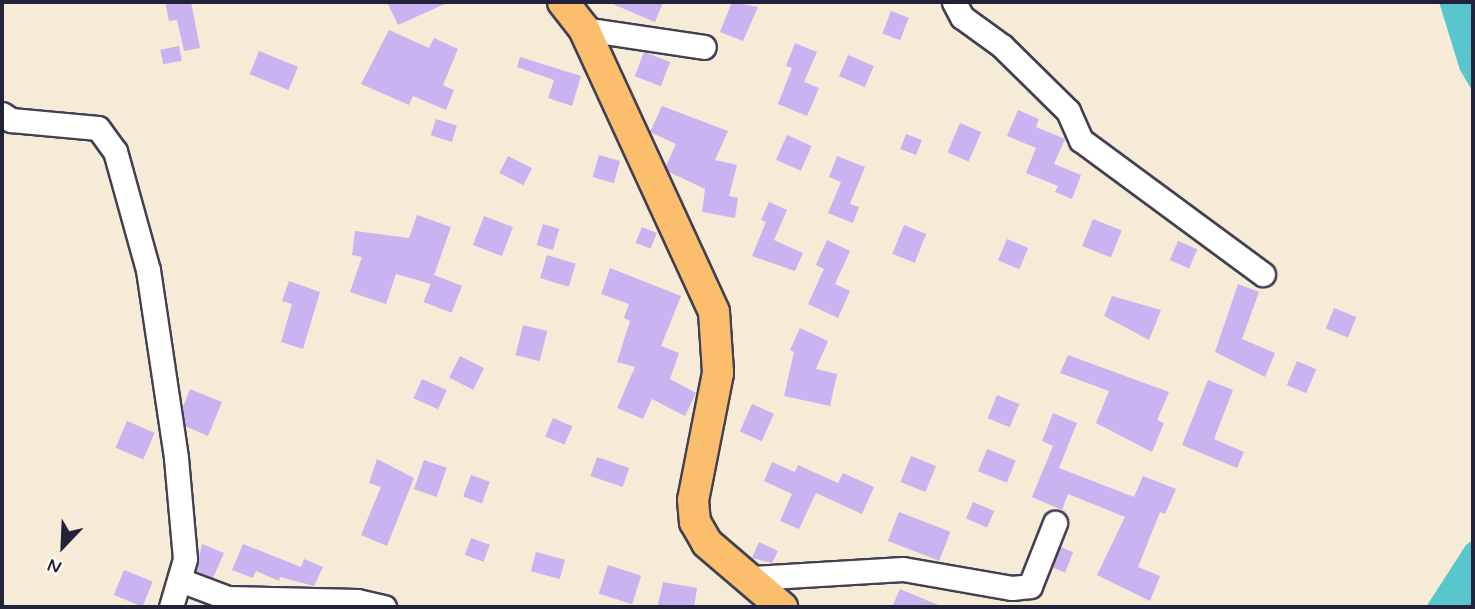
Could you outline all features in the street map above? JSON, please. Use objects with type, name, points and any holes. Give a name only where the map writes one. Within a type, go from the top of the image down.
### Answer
[{"type":"main road","points":[[563,2],[584,29],[714,312],[718,373],[693,500],[695,522],[707,543],[753,579],[782,607]]},
{"type":"street","points":[[954,2],[962,17],[1002,46],[1068,111],[1081,140],[1263,274]]},
{"type":"street","points":[[584,29],[704,47]]},
{"type":"street","points":[[2,114],[11,120],[98,128],[111,141],[148,270],[162,343],[184,541],[180,580],[171,607]]},
{"type":"street","points":[[753,579],[903,569],[1012,588],[1030,586],[1055,523]]},
{"type":"street","points":[[180,580],[229,598],[357,601],[384,607]]},
{"type":"water","points":[[1439,2],[1473,2],[1473,92],[1460,70]]},
{"type":"water","points":[[1473,540],[1473,607],[1426,607],[1466,545]]},
{"type":"building","points":[[165,2],[191,2],[200,48],[184,51],[177,20],[169,21]]},
{"type":"building","points":[[387,2],[449,2],[398,25]]},
{"type":"building","points":[[608,2],[663,2],[655,22]]},
{"type":"building","points":[[732,2],[758,7],[743,41],[720,32]]},
{"type":"building","points":[[891,11],[909,18],[900,40],[882,33]]},
{"type":"building","points":[[389,30],[429,48],[434,38],[458,49],[443,85],[454,90],[446,110],[413,96],[409,105],[361,84]]},
{"type":"building","points":[[795,43],[817,52],[804,82],[819,88],[807,116],[778,104],[792,68],[786,66]]},
{"type":"building","points":[[179,46],[182,61],[163,64],[160,50]]},
{"type":"building","points":[[259,51],[298,67],[289,90],[250,74]]},
{"type":"building","points":[[644,52],[670,62],[661,86],[635,76]]},
{"type":"building","points":[[848,55],[874,66],[865,87],[839,76]]},
{"type":"building","points":[[520,57],[581,76],[572,106],[548,98],[554,80],[517,67]]},
{"type":"building","points":[[662,106],[728,131],[715,160],[737,165],[729,196],[738,198],[735,218],[702,212],[705,189],[669,172],[666,166],[676,144],[650,132]]},
{"type":"building","points":[[1018,110],[1039,119],[1036,127],[1065,139],[1054,164],[1081,175],[1072,199],[1055,192],[1058,186],[1026,173],[1036,148],[1007,136]]},
{"type":"building","points":[[436,119],[457,126],[452,142],[431,135]]},
{"type":"building","points":[[960,123],[981,132],[969,161],[947,152]]},
{"type":"building","points":[[906,134],[922,140],[916,155],[900,149]]},
{"type":"building","points":[[787,135],[812,146],[801,171],[776,160]]},
{"type":"building","points":[[599,155],[620,161],[614,183],[593,177]]},
{"type":"building","points":[[508,156],[532,168],[523,185],[499,173]]},
{"type":"building","points":[[837,156],[865,167],[850,204],[859,207],[853,223],[828,213],[841,182],[829,177]]},
{"type":"building","points":[[769,202],[787,210],[774,240],[803,253],[795,271],[752,256],[766,222],[761,220]]},
{"type":"building","points":[[417,215],[451,227],[431,284],[396,274],[386,304],[350,292],[362,257],[352,255],[355,231],[409,238]]},
{"type":"building","points":[[484,216],[513,227],[502,256],[473,245]]},
{"type":"building","points":[[1093,219],[1122,231],[1111,258],[1082,246]]},
{"type":"building","points":[[543,224],[559,229],[553,250],[537,245]]},
{"type":"building","points":[[904,225],[926,234],[915,263],[892,254]]},
{"type":"building","points":[[642,227],[657,233],[650,249],[636,243]]},
{"type":"building","points":[[1007,239],[1028,248],[1019,269],[998,260]]},
{"type":"building","points":[[827,240],[850,251],[835,284],[850,291],[838,318],[808,304],[824,269],[816,265]]},
{"type":"building","points":[[1178,241],[1197,249],[1189,269],[1170,260]]},
{"type":"building","points":[[547,255],[576,264],[569,287],[540,278]]},
{"type":"building","points":[[610,268],[681,296],[661,346],[679,353],[670,379],[696,393],[685,416],[652,399],[643,419],[617,408],[635,367],[617,362],[630,321],[624,318],[629,304],[601,294]]},
{"type":"building","points":[[434,275],[462,286],[452,313],[424,302]]},
{"type":"building","points":[[289,281],[320,292],[303,349],[281,342],[292,304],[282,301]]},
{"type":"building","points":[[1238,284],[1259,292],[1242,339],[1275,353],[1265,377],[1215,352]]},
{"type":"building","points":[[1112,296],[1161,310],[1149,340],[1104,316]]},
{"type":"building","points":[[1334,308],[1356,317],[1348,337],[1326,328]]},
{"type":"building","points":[[523,325],[547,331],[540,361],[516,355]]},
{"type":"building","points":[[800,328],[828,341],[816,369],[837,374],[830,406],[784,396],[794,352],[790,350]]},
{"type":"building","points":[[1068,355],[1169,392],[1157,420],[1164,423],[1152,452],[1096,423],[1109,391],[1060,373]]},
{"type":"building","points":[[460,356],[484,368],[473,390],[449,377]]},
{"type":"building","points":[[1297,361],[1316,369],[1306,393],[1287,385]]},
{"type":"building","points":[[422,379],[447,390],[438,409],[413,398]]},
{"type":"building","points":[[1208,380],[1233,390],[1214,439],[1244,452],[1237,468],[1182,445]]},
{"type":"building","points":[[190,389],[222,402],[208,436],[185,426],[183,407]]},
{"type":"building","points":[[997,395],[1019,404],[1010,427],[988,418]]},
{"type":"building","points":[[752,404],[774,414],[762,441],[740,431]]},
{"type":"building","points":[[1053,413],[1077,423],[1059,468],[1134,497],[1143,476],[1176,489],[1165,514],[1160,512],[1138,567],[1160,576],[1150,601],[1097,575],[1125,517],[1068,494],[1062,510],[1032,497],[1053,446],[1042,441]]},
{"type":"building","points":[[553,418],[572,426],[565,445],[545,436]]},
{"type":"building","points":[[127,421],[155,433],[143,459],[116,448]]},
{"type":"building","points":[[987,449],[1016,461],[1007,483],[978,471]]},
{"type":"building","points":[[911,456],[936,466],[926,492],[901,482]]},
{"type":"building","points":[[597,457],[629,468],[623,487],[590,476]]},
{"type":"building","points":[[377,459],[414,478],[387,546],[361,535],[381,487],[369,483]]},
{"type":"building","points":[[424,460],[447,468],[437,497],[414,489]]},
{"type":"building","points":[[772,462],[795,472],[798,465],[838,483],[843,473],[874,487],[862,514],[816,493],[799,529],[780,521],[792,494],[764,481]]},
{"type":"building","points":[[471,475],[490,482],[482,503],[463,497]]},
{"type":"building","points":[[973,502],[994,511],[987,528],[966,519]]},
{"type":"building","points":[[899,512],[950,532],[939,561],[888,541]]},
{"type":"building","points":[[471,538],[490,545],[484,562],[465,555]]},
{"type":"building","points":[[759,542],[778,551],[772,563],[752,558]]},
{"type":"building","points":[[202,544],[224,553],[213,578],[196,571]]},
{"type":"building","points":[[243,544],[301,567],[304,559],[323,567],[314,586],[280,577],[279,581],[256,571],[253,578],[232,570]]},
{"type":"building","points":[[1060,547],[1073,552],[1065,573],[1052,568]]},
{"type":"building","points":[[536,552],[565,560],[560,579],[531,571]]},
{"type":"building","points":[[608,565],[641,576],[632,604],[599,594]]},
{"type":"building","points":[[124,570],[153,582],[143,607],[114,595]]},
{"type":"building","points":[[663,582],[697,588],[694,607],[658,605]]},
{"type":"building","points":[[900,589],[943,607],[892,607]]}]
